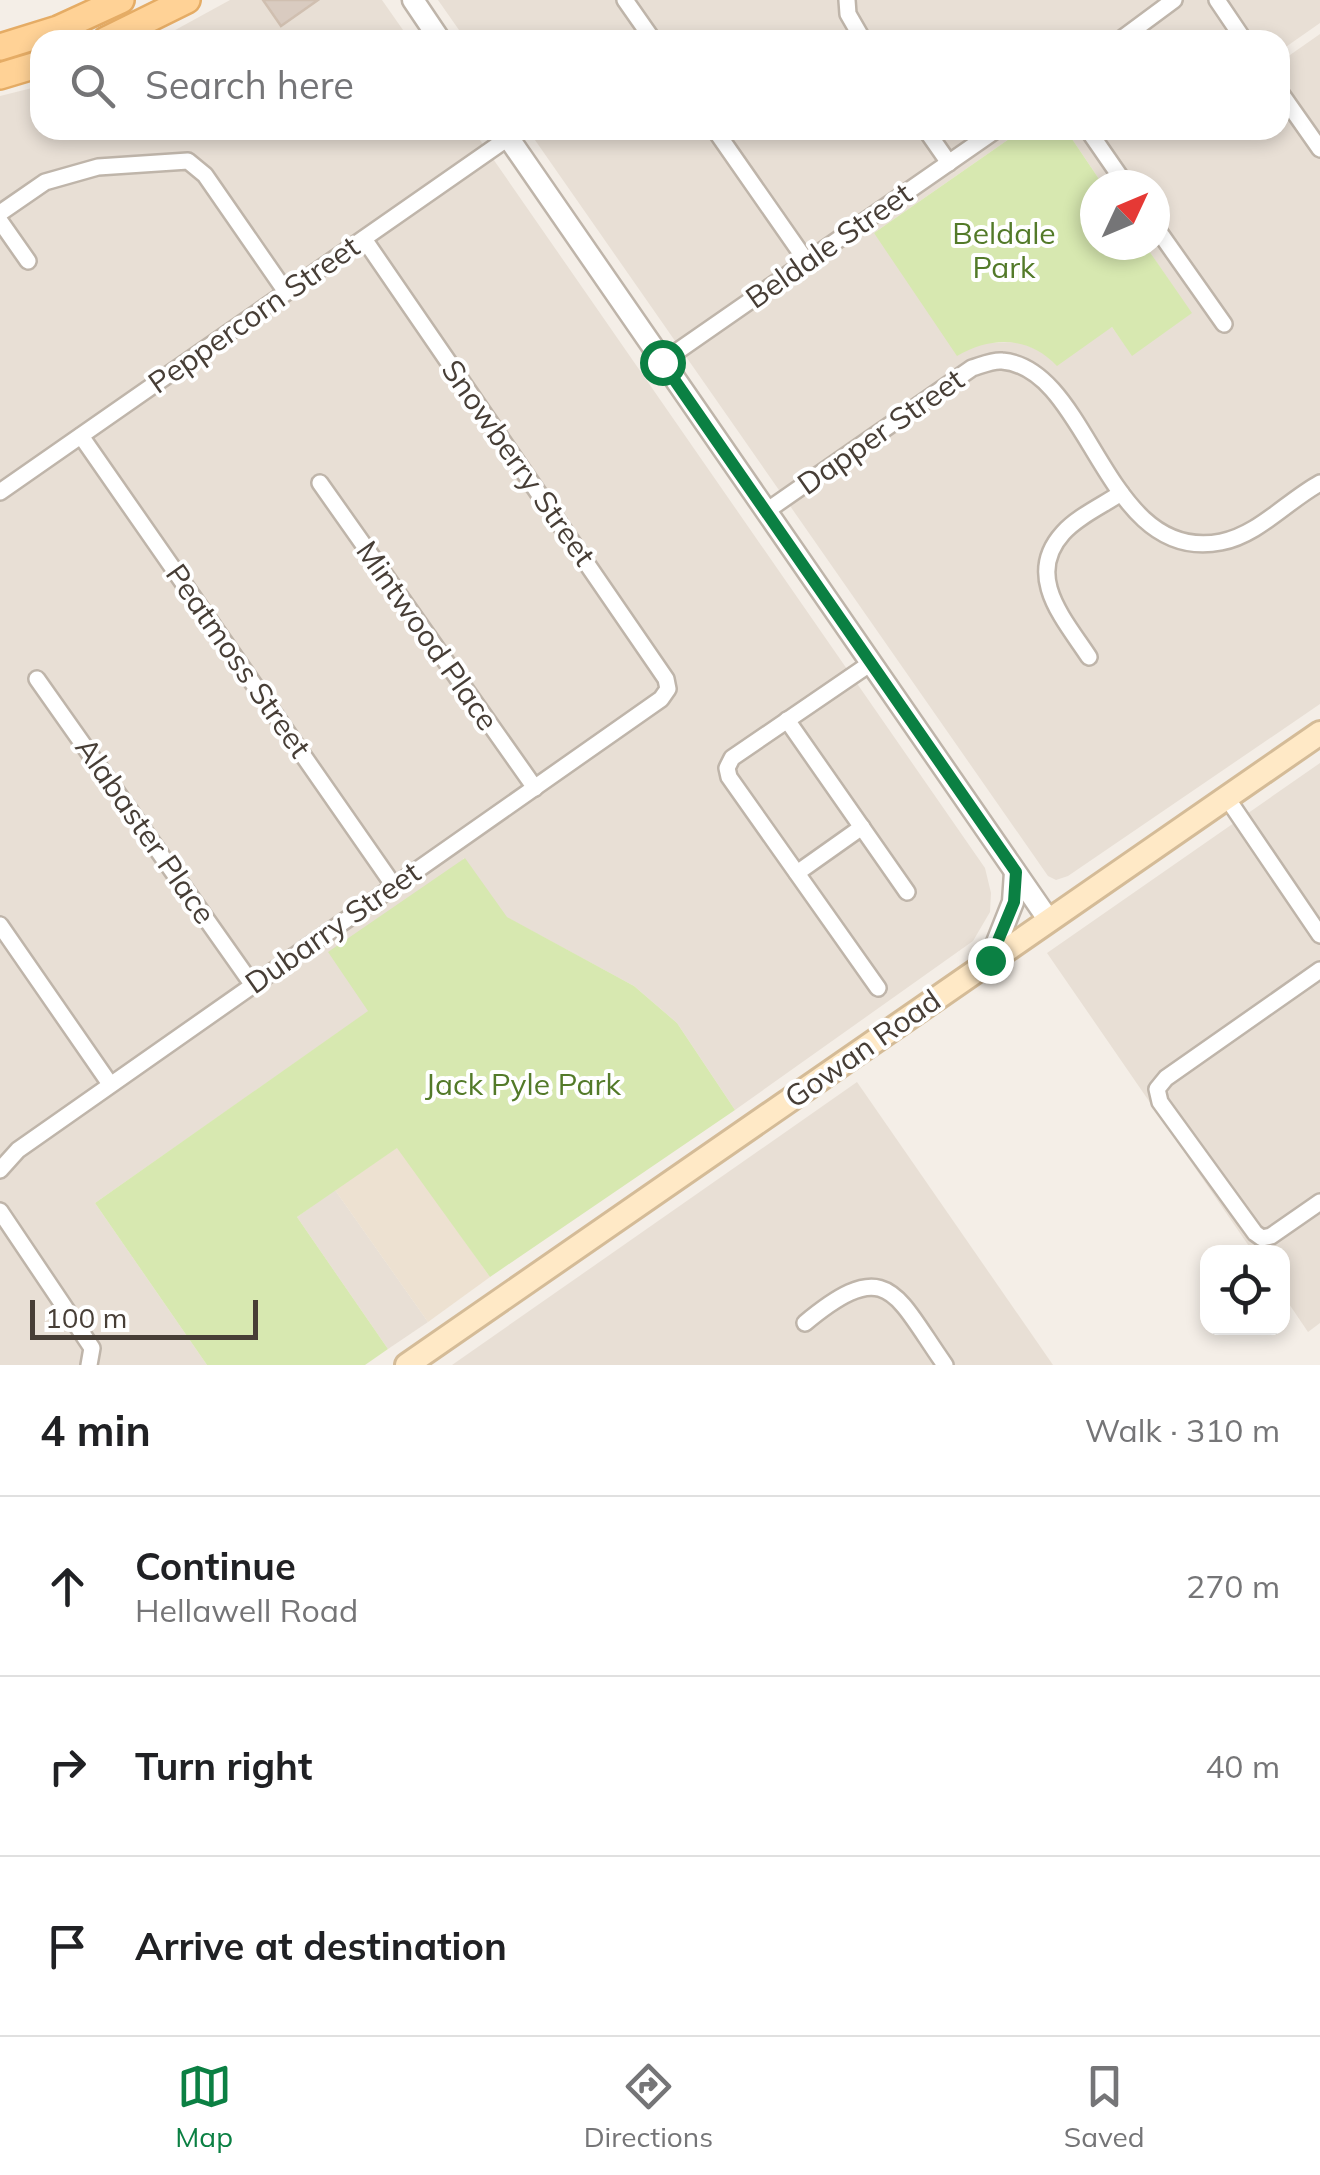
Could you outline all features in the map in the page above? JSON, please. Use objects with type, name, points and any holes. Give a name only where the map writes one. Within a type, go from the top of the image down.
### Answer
[{"type":"main road","points":[[55,30],[121,0]]},
{"type":"main road","points":[[126,30],[187,0]]},
{"type":"main road","points":[[0,47],[30,38]]},
{"type":"main road","points":[[0,76],[30,67]]},
{"type":"main road","name":"Gowan Road","points":[[407,1365],[1320,733]]},
{"type":"street","points":[[413,0],[433,30]]},
{"type":"street","points":[[625,0],[646,30]]},
{"type":"street","points":[[847,0],[848,14],[857,30]]},
{"type":"street","points":[[1134,30],[1174,0]]},
{"type":"street","points":[[1217,0],[1237,30]]},
{"type":"street","points":[[1290,106],[1320,149]]},
{"type":"street","name":"Peppercorn Street","points":[[0,492],[364,239],[497,140]]},
{"type":"street","points":[[509,140],[1048,919]]},
{"type":"street","points":[[722,140],[807,262]]},
{"type":"street","points":[[933,140],[949,163]]},
{"type":"street","name":"Beldale Street","points":[[662,362],[982,140]]},
{"type":"street","points":[[1095,140],[1116,170]]},
{"type":"street","points":[[0,213],[46,182],[98,167],[188,161],[206,175],[286,292]]},
{"type":"street","points":[[0,222],[28,262]]},
{"type":"street","name":"Snowberry Street","points":[[364,239],[666,679],[668,689]]},
{"type":"street","points":[[1170,247],[1224,324]]},
{"type":"street","name":"Dapper Street","points":[[765,512],[972,368],[999,360],[1028,367],[1049,385],[1140,515],[1166,534],[1189,543],[1219,543],[1243,535],[1320,483]]},
{"type":"street","name":"Peatmoss Street","points":[[82,436],[394,886]]},
{"type":"street","name":"Mintwood Place","points":[[320,483],[535,788]]},
{"type":"street","points":[[1089,657],[1048,594],[1045,563],[1063,532],[1121,493]]},
{"type":"street","points":[[871,663],[732,758],[727,768],[729,777],[878,988]]},
{"type":"street","name":"Alabaster Place","points":[[37,679],[252,984]]},
{"type":"street","name":"Dubarry Street","points":[[0,1170],[18,1150],[662,700],[668,689]]},
{"type":"street","points":[[787,720],[908,892]]},
{"type":"street","points":[[1227,798],[1320,935]]},
{"type":"street","points":[[797,873],[862,827]]},
{"type":"street","points":[[990,960],[1014,902],[1016,872]]},
{"type":"street","points":[[0,925],[110,1084]]},
{"type":"street","points":[[1320,970],[1166,1078],[1157,1090],[1160,1102],[1262,1238],[1320,1202]]},
{"type":"street","points":[[0,1211],[92,1348],[90,1365]]},
{"type":"street","points":[[805,1323],[855,1288],[875,1286],[899,1300],[945,1365]]},
{"type":"shaded area","points":[[230,0],[382,0],[403,30],[175,30]]},
{"type":"shaded area","points":[[438,0],[1320,0],[1320,23],[1290,44],[1290,30],[459,30]]},
{"type":"shaded area","points":[[1320,34],[1320,704],[1068,876],[1056,880],[1048,876],[535,140],[1008,140],[874,233],[979,343],[1019,342],[1045,353],[1112,327],[1132,355],[1191,313],[1155,260],[1170,260],[1170,170],[1093,170],[1073,140],[1290,140],[1290,55]]},
{"type":"shaded area","points":[[30,88],[30,140],[480,140],[985,868],[991,893],[990,912],[973,941],[735,1110],[677,1023],[634,986],[506,917],[464,858],[369,1011],[95,1203],[207,1365],[0,1365],[0,96]]},
{"type":"shaded area","points":[[1320,763],[1320,1323],[1308,1332],[1290,1305],[1290,1245],[1248,1245],[1047,953]]},
{"type":"shaded area","points":[[857,1082],[1053,1365],[452,1365]]},
{"type":"shaded area","points":[[398,1147],[490,1277],[428,1322],[335,1190]]},
{"type":"shaded area","points":[[335,1190],[428,1322],[388,1349],[297,1217]]},
{"type":"green space","name":"Beldale Park","points":[[1008,140],[1073,140],[1093,170],[1080,170],[1080,260],[1155,260],[1192,313],[1132,356],[1112,327],[1057,366],[1034,349],[1009,342],[983,345],[957,356],[874,233]]},
{"type":"green space","name":"Jack Pyle Park","points":[[465,858],[507,917],[634,986],[677,1023],[735,1110],[490,1277],[397,1148],[297,1217],[388,1349],[365,1365],[207,1365],[95,1203],[368,1011],[328,952]]},
{"type":"building","points":[[263,0],[318,0],[281,26]]},
{"type":"route","points":[[662,362],[1016,872],[1014,902],[990,960]]}]
